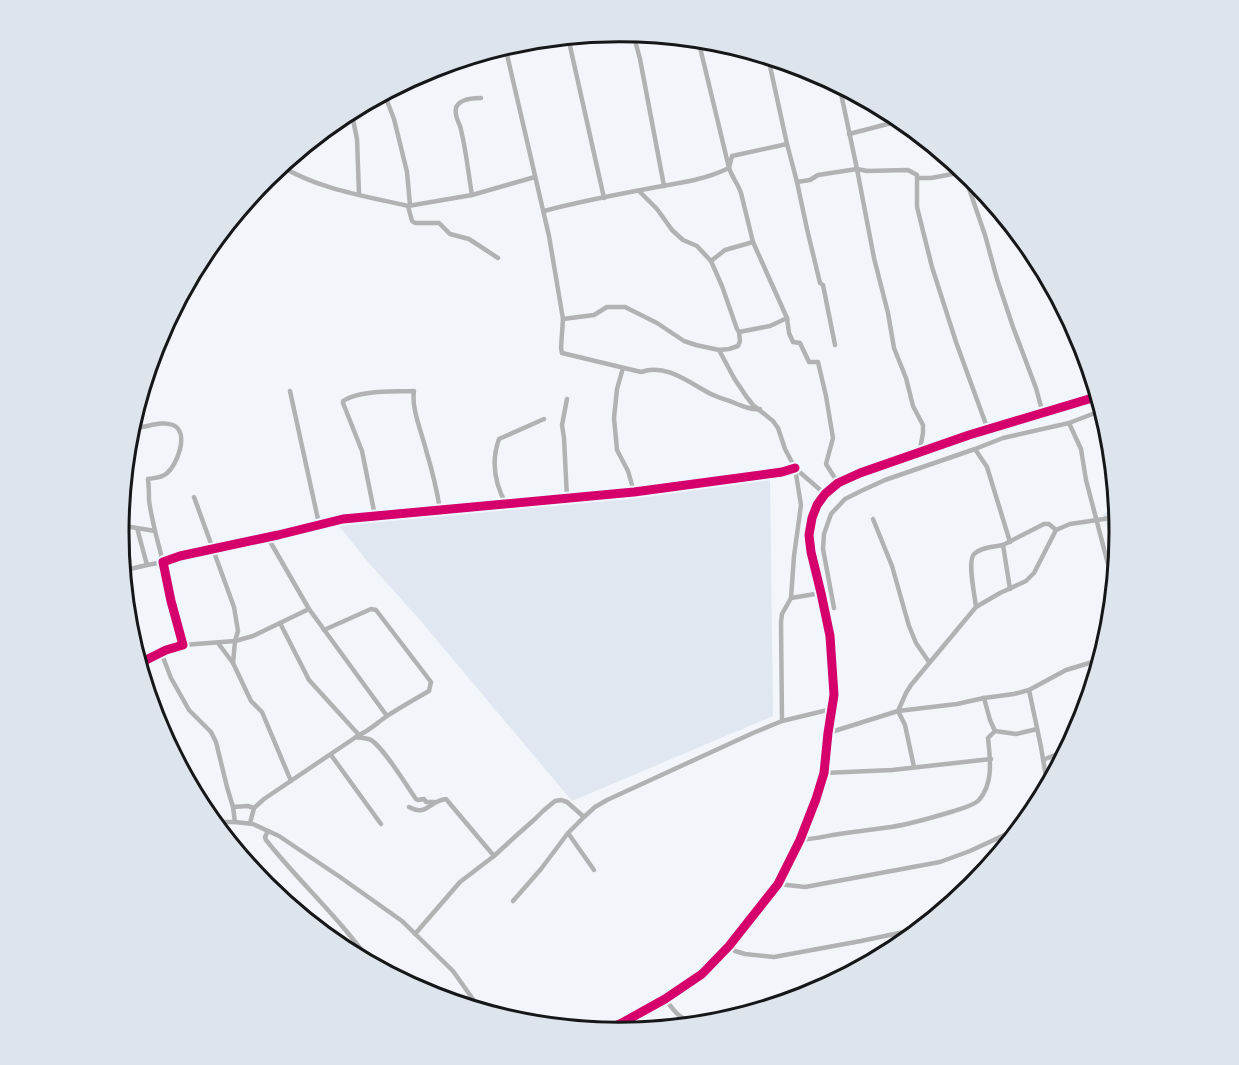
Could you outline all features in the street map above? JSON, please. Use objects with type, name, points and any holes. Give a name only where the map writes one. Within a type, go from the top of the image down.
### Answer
[{"type":"street","points":[[635,42],[664,186]]},
{"type":"street","points":[[570,45],[604,198]]},
{"type":"street","points":[[700,49],[729,168],[741,193],[753,242],[787,318],[793,342],[800,344],[809,362],[818,362],[833,438],[826,464],[838,483]]},
{"type":"street","points":[[507,55],[549,236],[563,319],[562,353],[641,372],[648,370],[673,374],[713,395],[751,410],[760,409]]},
{"type":"street","points":[[770,66],[820,283],[823,285],[835,345]]},
{"type":"street","points":[[841,96],[894,348],[923,425],[919,454]]},
{"type":"street","points":[[472,195],[456,110],[457,106],[466,100],[481,98]]},
{"type":"street","points":[[387,101],[407,172],[412,221],[439,223],[450,234],[469,239],[498,258]]},
{"type":"street","points":[[353,121],[357,139],[359,194]]},
{"type":"street","points":[[849,134],[890,123]]},
{"type":"street","points":[[729,168],[732,156],[787,144]]},
{"type":"street","points":[[544,211],[664,186],[707,176],[729,168]]},
{"type":"street","points":[[797,182],[810,180],[818,175],[856,169],[908,170],[918,177],[931,178],[953,174]]},
{"type":"street","points":[[289,171],[318,183],[409,206],[472,195],[535,177]]},
{"type":"street","points":[[918,177],[917,207],[932,267],[988,430]]},
{"type":"street","points":[[969,189],[1043,414]]},
{"type":"street","points":[[563,319],[594,315],[606,307],[625,307],[657,323],[684,341],[719,350],[738,346],[739,332],[711,261],[697,246],[682,240],[639,191]]},
{"type":"street","points":[[711,261],[725,250],[753,242]]},
{"type":"street","points":[[739,332],[770,326],[787,318]]},
{"type":"street","points":[[719,350],[739,387],[753,405],[773,421],[795,468],[801,505],[791,598],[782,614],[781,622],[782,721]]},
{"type":"street","points":[[623,368],[617,389],[614,418],[617,450],[628,471],[634,492]]},
{"type":"street","points":[[290,391],[319,524]]},
{"type":"street","points":[[375,516],[362,451],[343,403],[347,398],[369,392],[414,391],[416,412],[436,486],[440,510]]},
{"type":"street","points":[[567,399],[562,425],[567,498]]},
{"type":"street","points":[[622,1023],[665,999],[702,974],[729,946],[778,884],[800,840],[816,799],[824,773],[834,695],[830,636],[811,552],[810,535],[812,518],[825,495],[838,483],[860,473],[969,435],[1091,399]]},
{"type":"street","points":[[834,608],[823,542],[831,514],[845,499],[875,484],[1003,438],[1068,423],[1095,413]]},
{"type":"street","points":[[506,504],[496,475],[495,456],[499,439],[544,419]]},
{"type":"street","points":[[141,427],[159,423],[177,426],[182,441],[178,458],[165,476],[147,479],[151,513],[183,645]]},
{"type":"street","points":[[1068,423],[1081,449],[1086,480],[1109,568]]},
{"type":"street","points":[[975,449],[987,467],[1011,542]]},
{"type":"street","points":[[795,468],[825,495]]},
{"type":"street","points":[[130,569],[343,519],[634,492],[782,472],[795,468]]},
{"type":"street","points":[[194,497],[234,608],[238,627],[233,663]]},
{"type":"street","points":[[898,711],[906,693],[929,662],[976,607],[1026,581],[1034,573],[1056,530],[1070,524],[1110,517]]},
{"type":"street","points":[[873,519],[892,566],[909,626],[916,643],[929,662]]},
{"type":"street","points":[[976,607],[971,565],[975,552],[1011,542],[1044,524],[1049,524],[1056,530]]},
{"type":"street","points":[[129,527],[155,531]]},
{"type":"street","points":[[136,528],[147,565]]},
{"type":"street","points":[[268,538],[309,609],[387,716]]},
{"type":"street","points":[[1002,545],[1010,589]]},
{"type":"street","points":[[791,598],[821,593]]},
{"type":"street","points":[[146,660],[183,645],[235,641],[253,636],[309,609]]},
{"type":"street","points":[[250,823],[254,808],[264,799],[387,716],[429,691],[431,682],[376,610],[371,609],[324,630]]},
{"type":"street","points":[[280,623],[309,680],[357,736],[371,740],[378,746],[416,799],[435,802]]},
{"type":"street","points":[[218,643],[233,663],[251,701],[262,712],[291,781]]},
{"type":"street","points":[[161,652],[171,678],[185,704],[211,732],[216,742],[236,822]]},
{"type":"street","points":[[828,733],[898,711],[957,704],[1029,690],[1066,670],[1092,662]]},
{"type":"street","points":[[1029,690],[1046,775]]},
{"type":"street","points":[[984,698],[995,731]]},
{"type":"street","points":[[513,901],[542,869],[568,833],[595,807],[782,721],[832,709]]},
{"type":"street","points":[[898,711],[905,725],[914,767]]},
{"type":"street","points":[[995,731],[1016,734],[1037,729]]},
{"type":"street","points":[[800,840],[894,827],[946,813],[979,800],[989,777],[991,759],[988,738],[995,731]]},
{"type":"street","points":[[1043,760],[1056,754]]},
{"type":"street","points":[[331,755],[381,824]]},
{"type":"street","points":[[824,773],[892,770],[991,759]]},
{"type":"street","points":[[409,807],[419,812],[435,802],[446,799],[494,856]]},
{"type":"street","points":[[415,934],[460,882],[494,856],[555,801],[567,802],[584,817]]},
{"type":"street","points":[[233,807],[254,808]]},
{"type":"street","points":[[224,822],[250,823],[279,837],[402,921],[453,972],[474,1000]]},
{"type":"street","points":[[268,831],[266,840],[356,946]]},
{"type":"street","points":[[568,833],[594,870]]},
{"type":"street","points":[[778,884],[805,887],[940,862],[1007,834]]},
{"type":"street","points":[[729,946],[745,954],[774,957],[903,932]]},
{"type":"street","points":[[665,999],[681,1017],[687,1018]]},
{"type":"shaded area","points":[[770,480],[773,716],[572,801],[335,521]]},
{"type":"shaded area","points":[[1109,510],[1110,536],[1103,515]]},
{"type":"cycle path","points":[[622,1023],[665,999],[702,974],[729,946],[778,884],[800,840],[816,799],[824,773],[834,695],[830,636],[809,535],[817,505],[825,494],[838,483],[860,473],[969,435],[1091,398]]},
{"type":"cycle path","points":[[146,660],[183,645],[163,562],[180,556],[343,519],[634,492],[782,472],[795,468]]}]
